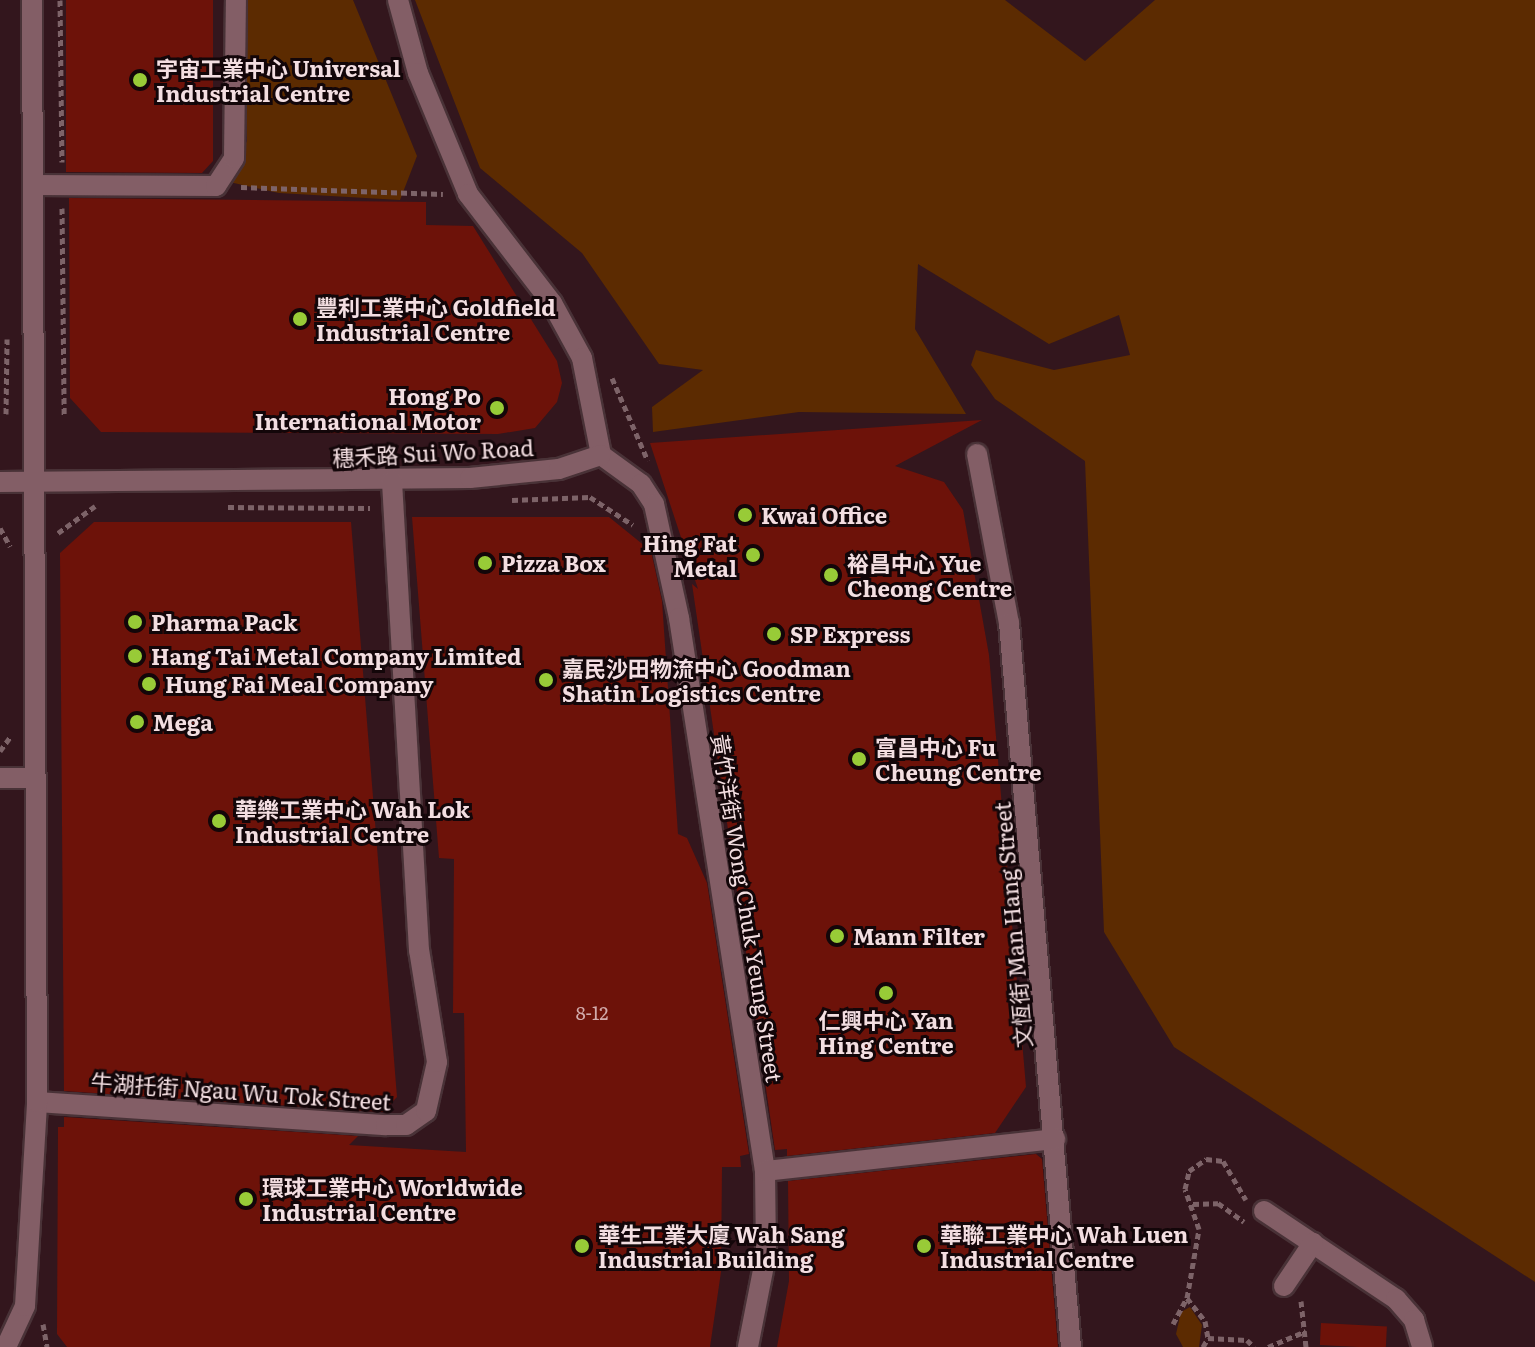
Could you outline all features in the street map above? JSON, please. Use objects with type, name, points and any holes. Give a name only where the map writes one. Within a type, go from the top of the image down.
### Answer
[{"type":"street","points":[[6,1347],[25,1306],[37,1102],[37,482],[32,0]]},
{"type":"street","points":[[34,185],[216,186],[234,158],[236,0]]},
{"type":"street","points":[[398,0],[418,73],[468,194],[552,303],[582,358],[601,455]]},
{"type":"street","name":"文恆街 Man Hang Street","points":[[977,454],[1009,623],[1071,1347]]},
{"type":"street","name":"穗禾路 Sui Wo Road","points":[[0,482],[392,481],[531,473],[601,455]]},
{"type":"street","name":"黃竹洋街 Wong Chuk Yeung Street","points":[[601,455],[641,484],[662,531],[765,1171],[766,1255],[748,1347]]},
{"type":"street","name":"牛湖托街 Ngau Wu Tok Street","points":[[37,1102],[386,1125],[406,1125],[426,1111],[437,1062],[419,950],[392,481]]},
{"type":"street","points":[[0,778],[35,778]]},
{"type":"street","points":[[765,1171],[1055,1139]]},
{"type":"street","points":[[1257,1214],[1313,1243],[1396,1299],[1414,1320],[1422,1347]]},
{"type":"street","points":[[1292,1292],[1313,1243]]},
{"type":"path","points":[[216,186],[456,195]]},
{"type":"path","points":[[499,501],[590,497],[638,533]]},
{"type":"path","points":[[52,540],[95,506],[111,506]]},
{"type":"path","points":[[221,507],[393,506]]},
{"type":"path","points":[[0,751],[10,737]]},
{"type":"path","points":[[1173,1324],[1187,1298],[1199,1229],[1193,1204],[1185,1189],[1189,1171],[1213,1159],[1229,1166],[1235,1188],[1257,1214]]},
{"type":"path","points":[[1193,1204],[1215,1202],[1257,1214]]},
{"type":"path","points":[[1292,1292],[1306,1331],[1306,1347]]},
{"type":"path","points":[[1187,1298],[1205,1321],[1208,1338],[1203,1347]]},
{"type":"path","points":[[42,1313],[47,1347]]},
{"type":"path","points":[[1268,1347],[1306,1331]]},
{"type":"path","points":[[1208,1338],[1247,1340],[1254,1347]]},
{"type":"shaded area","points":[[243,0],[353,0],[417,156],[400,200],[279,193],[225,181],[247,141]]},
{"type":"shaded area","points":[[415,0],[1005,0],[1085,61],[1155,0],[1535,0],[1535,1282],[1174,1047],[1104,932],[1085,461],[995,399],[971,365],[976,350],[1054,370],[1130,355],[1119,315],[1049,344],[918,264],[915,329],[966,414],[799,412],[653,432],[652,407],[703,370],[659,364],[582,253],[480,168]]},
{"type":"shaded area","points":[[1190,1307],[1202,1325],[1199,1347],[1183,1347],[1176,1334],[1181,1312]]},
{"type":"building","name":"宇宙工業中心 Universal Industrial Centre","points":[[66,0],[213,0],[213,161],[202,173],[66,172]]},
{"type":"building","name":"豐利工業中心 Goldfield Industrial Centre","points":[[69,198],[426,202],[426,225],[473,226],[557,361],[562,383],[557,402],[535,428],[498,434],[101,432],[70,398]]},
{"type":"building","points":[[982,420],[895,466],[944,482],[963,510],[989,655],[1026,1087],[995,1133],[787,1156],[787,1149],[775,1150],[692,584],[698,589],[650,443]]},
{"type":"building","points":[[412,517],[609,517],[651,551],[662,601],[678,834],[687,838],[707,883],[749,1154],[740,1156],[741,1167],[722,1167],[721,1272],[710,1347],[67,1347],[57,1334],[58,1127],[64,1127],[64,1117],[358,1136],[349,1145],[466,1152],[464,1013],[453,1013],[454,859],[439,858]]},
{"type":"building","name":"華樂工業中心 Wah Lok Industrial Centre","points":[[94,522],[351,522],[397,1097],[383,1112],[64,1091],[60,553]]},
{"type":"building","name":"華聯工業中心 Wah Luen Industrial Centre","points":[[1036,1154],[1042,1159],[1058,1347],[777,1347],[789,1281],[788,1181]]},
{"type":"building","points":[[1321,1323],[1387,1326],[1386,1347],[1320,1345]]},
{"type":"place","name":"宇宙工業中心 Universal Industrial Centre","points":[[140,80]]},
{"type":"place","name":"豐利工業中心 Goldfield Industrial Centre","points":[[300,319]]},
{"type":"place","name":"Hong Po International Motor","points":[[497,408]]},
{"type":"place","name":"Kwai Office","points":[[745,515]]},
{"type":"place","name":"Hing Fat Metal","points":[[753,555]]},
{"type":"place","name":"Pizza Box","points":[[485,563]]},
{"type":"place","name":"裕昌中心 Yue Cheong Centre","points":[[831,575]]},
{"type":"place","name":"Pharma Pack","points":[[135,622]]},
{"type":"place","name":"SP Express","points":[[774,634]]},
{"type":"place","name":"Hang Tai Metal Company Limited","points":[[135,656]]},
{"type":"place","name":"嘉民沙田物流中心 Goodman Shatin Logistics Centre","points":[[546,680]]},
{"type":"place","name":"Hung Fai Meal Company","points":[[149,684]]},
{"type":"place","name":"Mega","points":[[137,722]]},
{"type":"place","name":"富昌中心 Fu Cheung Centre","points":[[859,759]]},
{"type":"place","name":"華樂工業中心 Wah Lok Industrial Centre","points":[[219,821]]},
{"type":"place","name":"Mann Filter","points":[[837,936]]},
{"type":"place","name":"仁興中心 Yan Hing Centre","points":[[886,993]]},
{"type":"place","name":"環球工業中心 Worldwide Industrial Centre","points":[[246,1199]]},
{"type":"place","name":"華生工業大廈 Wah Sang Industrial Building","points":[[582,1246]]},
{"type":"place","name":"華聯工業中心 Wah Luen Industrial Centre","points":[[924,1246]]}]
